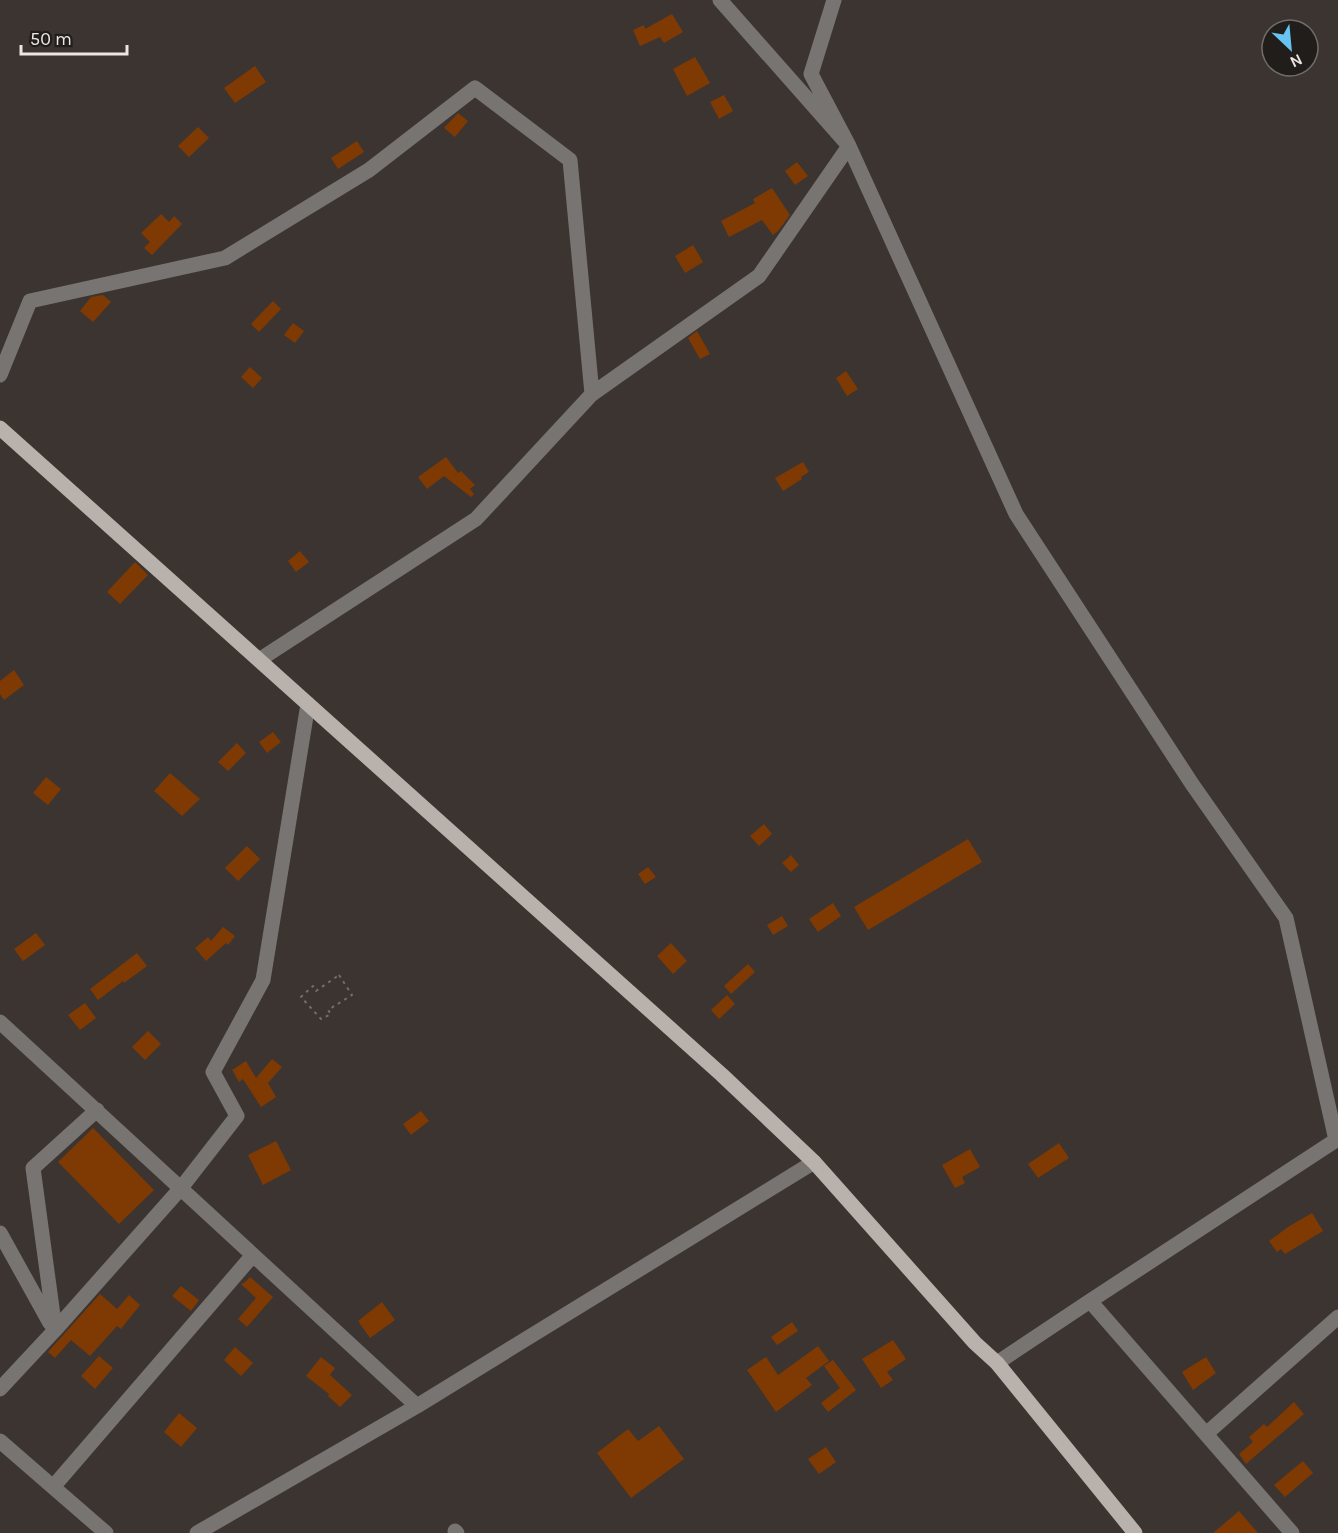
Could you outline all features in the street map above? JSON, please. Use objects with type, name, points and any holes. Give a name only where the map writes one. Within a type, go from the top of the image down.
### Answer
[{"type":"main road","points":[[0,428],[722,1075],[814,1162],[975,1343],[998,1363],[1135,1533]]},
{"type":"street","points":[[720,0],[849,146]]},
{"type":"street","points":[[834,0],[811,74],[849,146],[1016,514],[1192,784],[1286,918],[1336,1140],[998,1363]]},
{"type":"street","points":[[0,375],[30,301],[225,258],[369,170],[476,88],[570,160],[592,393]]},
{"type":"street","points":[[258,660],[476,519],[592,393],[759,276],[849,146]]},
{"type":"street","points":[[0,1389],[181,1188],[237,1116],[213,1072],[263,980],[308,704]]},
{"type":"street","points":[[0,1022],[417,1406]]},
{"type":"street","points":[[1324,1084],[1338,1073]]},
{"type":"street","points":[[55,1330],[33,1168],[97,1110]]},
{"type":"street","points":[[197,1533],[417,1406],[814,1162]]},
{"type":"street","points":[[0,1233],[55,1330]]},
{"type":"street","points":[[54,1487],[253,1255]]},
{"type":"street","points":[[1090,1301],[1292,1533]]},
{"type":"street","points":[[1206,1434],[1338,1317]]},
{"type":"street","points":[[0,1441],[106,1533]]},
{"type":"path","points":[[339,975],[352,995],[328,1010],[331,1014],[321,1019],[302,997],[313,986],[316,991],[339,975]]},
{"type":"building","points":[[672,14],[683,32],[664,43],[660,37],[640,46],[633,30],[644,25],[645,29]]},
{"type":"building","points":[[695,57],[710,83],[687,96],[673,69]]},
{"type":"building","points":[[255,66],[266,82],[235,103],[224,88]]},
{"type":"building","points":[[724,95],[733,111],[719,119],[710,102]]},
{"type":"building","points":[[458,113],[468,121],[455,137],[444,128]]},
{"type":"building","points":[[198,127],[209,138],[189,157],[178,146]]},
{"type":"building","points":[[357,141],[364,152],[338,169],[331,158]]},
{"type":"building","points":[[797,162],[808,176],[795,185],[785,171]]},
{"type":"building","points":[[772,188],[790,215],[778,231],[773,235],[762,220],[729,237],[721,221],[755,203],[753,199]]},
{"type":"building","points":[[161,214],[169,222],[174,216],[182,224],[152,255],[144,248],[150,242],[141,233]]},
{"type":"building","points":[[693,245],[703,262],[685,273],[675,256]]},
{"type":"building","points":[[103,295],[111,302],[93,322],[80,311],[91,297]]},
{"type":"building","points":[[273,301],[281,309],[259,332],[251,324]]},
{"type":"building","points":[[293,323],[304,331],[295,343],[284,335]]},
{"type":"building","points":[[697,331],[710,354],[700,359],[688,338]]},
{"type":"building","points":[[250,367],[262,378],[253,388],[241,377]]},
{"type":"building","points":[[846,371],[858,389],[847,396],[836,378]]},
{"type":"building","points":[[446,457],[458,473],[461,471],[475,485],[470,489],[474,494],[471,497],[444,476],[427,489],[418,477]]},
{"type":"building","points":[[803,462],[809,472],[783,491],[775,478]]},
{"type":"building","points":[[300,551],[309,562],[296,572],[288,561]]},
{"type":"building","points":[[135,562],[148,575],[120,604],[107,592]]},
{"type":"building","points":[[14,670],[24,685],[4,700],[0,694],[0,681]]},
{"type":"building","points":[[273,732],[281,742],[267,753],[259,742]]},
{"type":"building","points":[[237,743],[246,753],[228,771],[218,762]]},
{"type":"building","points":[[170,773],[200,799],[182,816],[154,791]]},
{"type":"building","points":[[46,777],[61,789],[48,805],[33,793]]},
{"type":"building","points":[[764,824],[772,834],[759,846],[750,836]]},
{"type":"building","points":[[968,839],[982,862],[868,930],[854,907]]},
{"type":"building","points":[[247,846],[260,859],[238,881],[225,868]]},
{"type":"building","points":[[791,855],[799,865],[791,872],[782,863]]},
{"type":"building","points":[[648,867],[656,877],[645,884],[638,874]]},
{"type":"building","points":[[833,903],[841,916],[818,932],[809,919]]},
{"type":"building","points":[[782,916],[788,926],[773,935],[767,925]]},
{"type":"building","points":[[223,927],[235,936],[228,945],[226,943],[206,961],[195,948],[208,937],[211,941]]},
{"type":"building","points":[[36,933],[45,945],[23,961],[14,949]]},
{"type":"building","points":[[671,943],[687,961],[673,974],[657,956]]},
{"type":"building","points":[[137,953],[147,966],[98,1000],[90,989]]},
{"type":"building","points":[[748,964],[755,972],[731,994],[724,986]]},
{"type":"building","points":[[727,995],[735,1004],[719,1019],[711,1010]]},
{"type":"building","points":[[85,1003],[96,1018],[80,1030],[68,1015]]},
{"type":"building","points":[[148,1031],[161,1044],[145,1060],[132,1047]]},
{"type":"building","points":[[272,1059],[282,1067],[268,1083],[276,1097],[261,1107],[243,1079],[239,1082],[232,1070],[246,1061],[256,1078]]},
{"type":"building","points":[[421,1111],[429,1121],[411,1135],[403,1124]]},
{"type":"building","points":[[93,1128],[154,1190],[119,1224],[58,1162]]},
{"type":"building","points":[[276,1141],[291,1170],[263,1185],[248,1155]]},
{"type":"building","points":[[1059,1143],[1069,1158],[1038,1178],[1028,1164]]},
{"type":"building","points":[[970,1149],[980,1167],[962,1177],[965,1183],[955,1188],[942,1165]]},
{"type":"building","points":[[1312,1213],[1323,1231],[1285,1254],[1281,1249],[1277,1252],[1269,1241]]},
{"type":"building","points":[[250,1277],[273,1297],[247,1327],[238,1319],[256,1298],[241,1284]]},
{"type":"building","points":[[181,1286],[199,1300],[191,1311],[172,1296]]},
{"type":"building","points":[[100,1294],[117,1309],[129,1295],[140,1305],[121,1329],[117,1326],[90,1356],[71,1340],[55,1358],[48,1352]]},
{"type":"building","points":[[382,1302],[395,1320],[370,1338],[358,1321]]},
{"type":"building","points":[[792,1322],[798,1331],[777,1345],[771,1337]]},
{"type":"building","points":[[893,1340],[906,1359],[887,1372],[893,1380],[881,1388],[862,1359]]},
{"type":"building","points":[[818,1346],[829,1361],[806,1378],[812,1385],[776,1412],[747,1370],[766,1357],[778,1375]]},
{"type":"building","points":[[235,1347],[253,1363],[241,1376],[224,1360]]},
{"type":"building","points":[[99,1356],[113,1368],[95,1389],[81,1376]]},
{"type":"building","points":[[321,1357],[335,1368],[330,1375],[352,1395],[340,1407],[328,1396],[329,1394],[306,1376]]},
{"type":"building","points":[[1206,1357],[1216,1373],[1193,1390],[1182,1372]]},
{"type":"building","points":[[833,1360],[856,1390],[828,1412],[821,1403],[840,1388],[824,1366]]},
{"type":"building","points":[[1294,1402],[1304,1414],[1246,1464],[1239,1454],[1253,1442],[1249,1437],[1264,1424],[1267,1427]]},
{"type":"building","points":[[179,1413],[197,1428],[181,1447],[164,1432]]},
{"type":"building","points":[[659,1426],[684,1459],[631,1498],[597,1453],[628,1429],[638,1441]]},
{"type":"building","points":[[826,1447],[836,1462],[819,1474],[808,1459]]},
{"type":"building","points":[[1303,1461],[1313,1473],[1285,1497],[1274,1485]]},
{"type":"building","points":[[1239,1511],[1258,1533],[1213,1533]]}]
